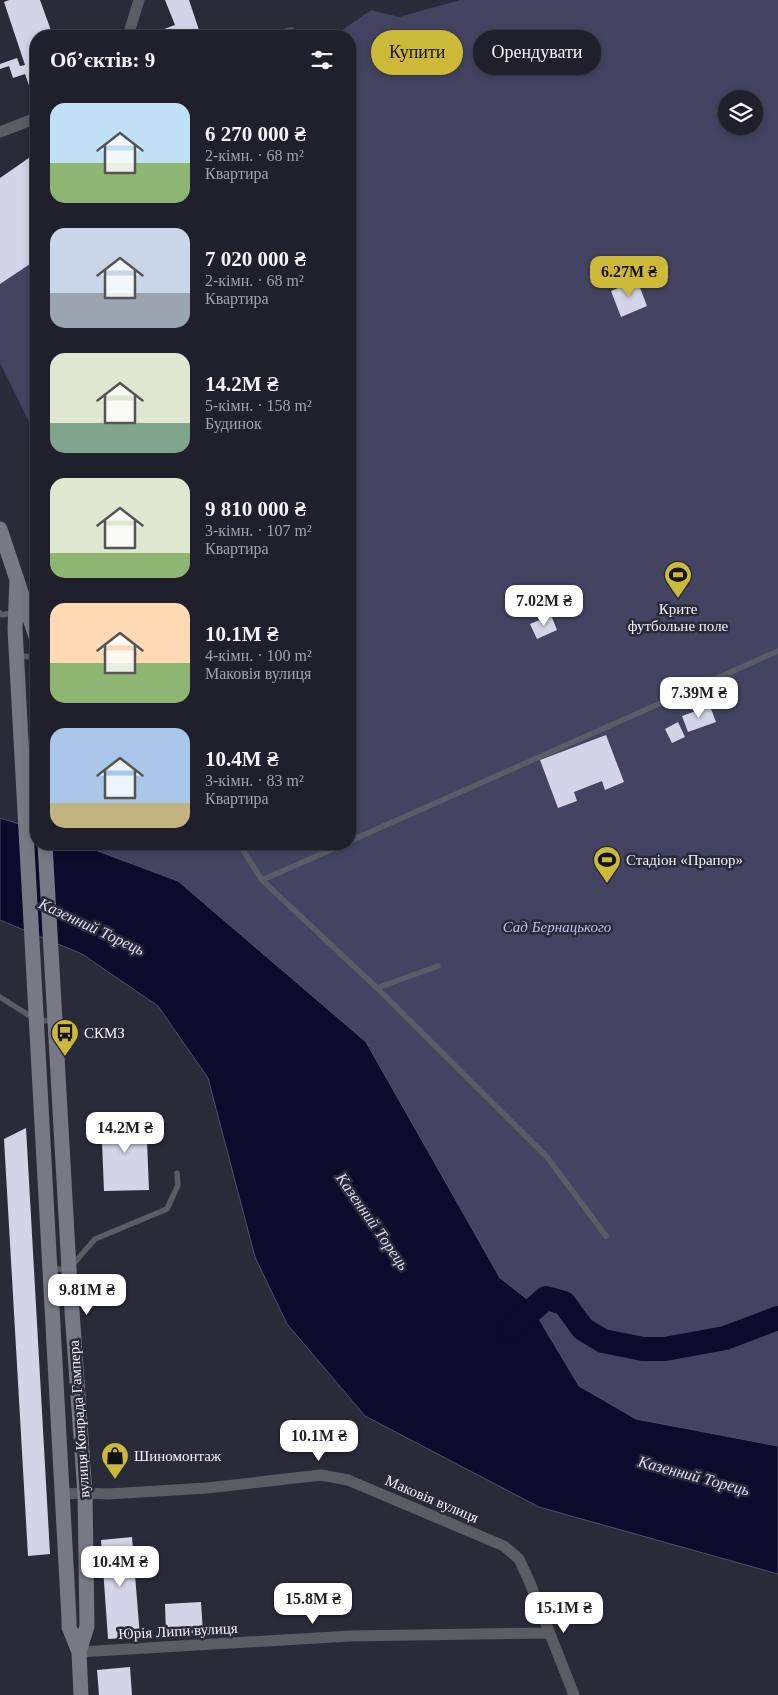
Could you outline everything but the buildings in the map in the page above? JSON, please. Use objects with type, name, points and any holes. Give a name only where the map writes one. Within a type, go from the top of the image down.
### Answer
[{"type":"main road","points":[[0,529],[30,619]]},
{"type":"main road","points":[[16,656],[17,579]]},
{"type":"main road","name":"вулиця Конрада Гампера","points":[[16,656],[38,1021],[69,1627],[79,1652],[81,1695]]},
{"type":"main road","name":"вулиця Конрада Гампера","points":[[45,850],[69,1269],[84,1492],[87,1626],[79,1652]]},
{"type":"street","points":[[130,30],[139,0]]},
{"type":"street","points":[[0,132],[30,120]]},
{"type":"street","name":"Маковія вулиця","points":[[63,1494],[84,1492],[108,1494],[206,1488],[321,1475],[348,1480],[504,1546],[518,1559],[530,1583],[574,1695]]},
{"type":"street","name":"Юрія Липи вулиця","points":[[79,1652],[350,1636],[549,1633]]},
{"type":"lane","points":[[0,613],[2,615],[16,611]]},
{"type":"lane","points":[[356,838],[778,651]]},
{"type":"lane","points":[[16,656],[30,657]]},
{"type":"lane","points":[[242,850],[262,880],[377,988],[547,1157],[606,1236]]},
{"type":"lane","points":[[262,880],[330,850]]},
{"type":"lane","points":[[377,988],[438,966]]},
{"type":"lane","points":[[0,997],[38,1021],[55,1020]]},
{"type":"lane","points":[[51,1269],[69,1269],[95,1239],[167,1209],[178,1184],[177,1173]]},
{"type":"green space","name":"Сад Бернацького","points":[[460,0],[778,0],[778,1446],[636,1419],[579,1386],[527,1299],[500,1278],[85,850],[356,850],[356,30],[343,30],[371,10],[399,17]]},
{"type":"green space","points":[[30,253],[30,424],[0,363],[0,276]]},
{"type":"water","name":"Казенний Торець","points":[[0,818],[30,827],[30,850],[95,850],[178,881],[366,1042],[500,1278],[527,1299],[579,1386],[636,1419],[778,1446],[778,1574],[539,1507],[365,1416],[287,1324],[255,1257],[208,1078],[158,1006],[82,954],[0,920]]},
{"type":"waterway","points":[[509,1330],[546,1298],[564,1303],[583,1329],[603,1341],[643,1349],[665,1349],[725,1338],[778,1318]]},
{"type":"place","name":"Крите футбольне поле","points":[[678,599]]},
{"type":"place","name":"Стадіон «Прапор»","points":[[607,884]]},
{"type":"place","name":"СКМЗ","points":[[65,1057]]},
{"type":"place","name":"Шиномонтаж","points":[[115,1480]]}]
